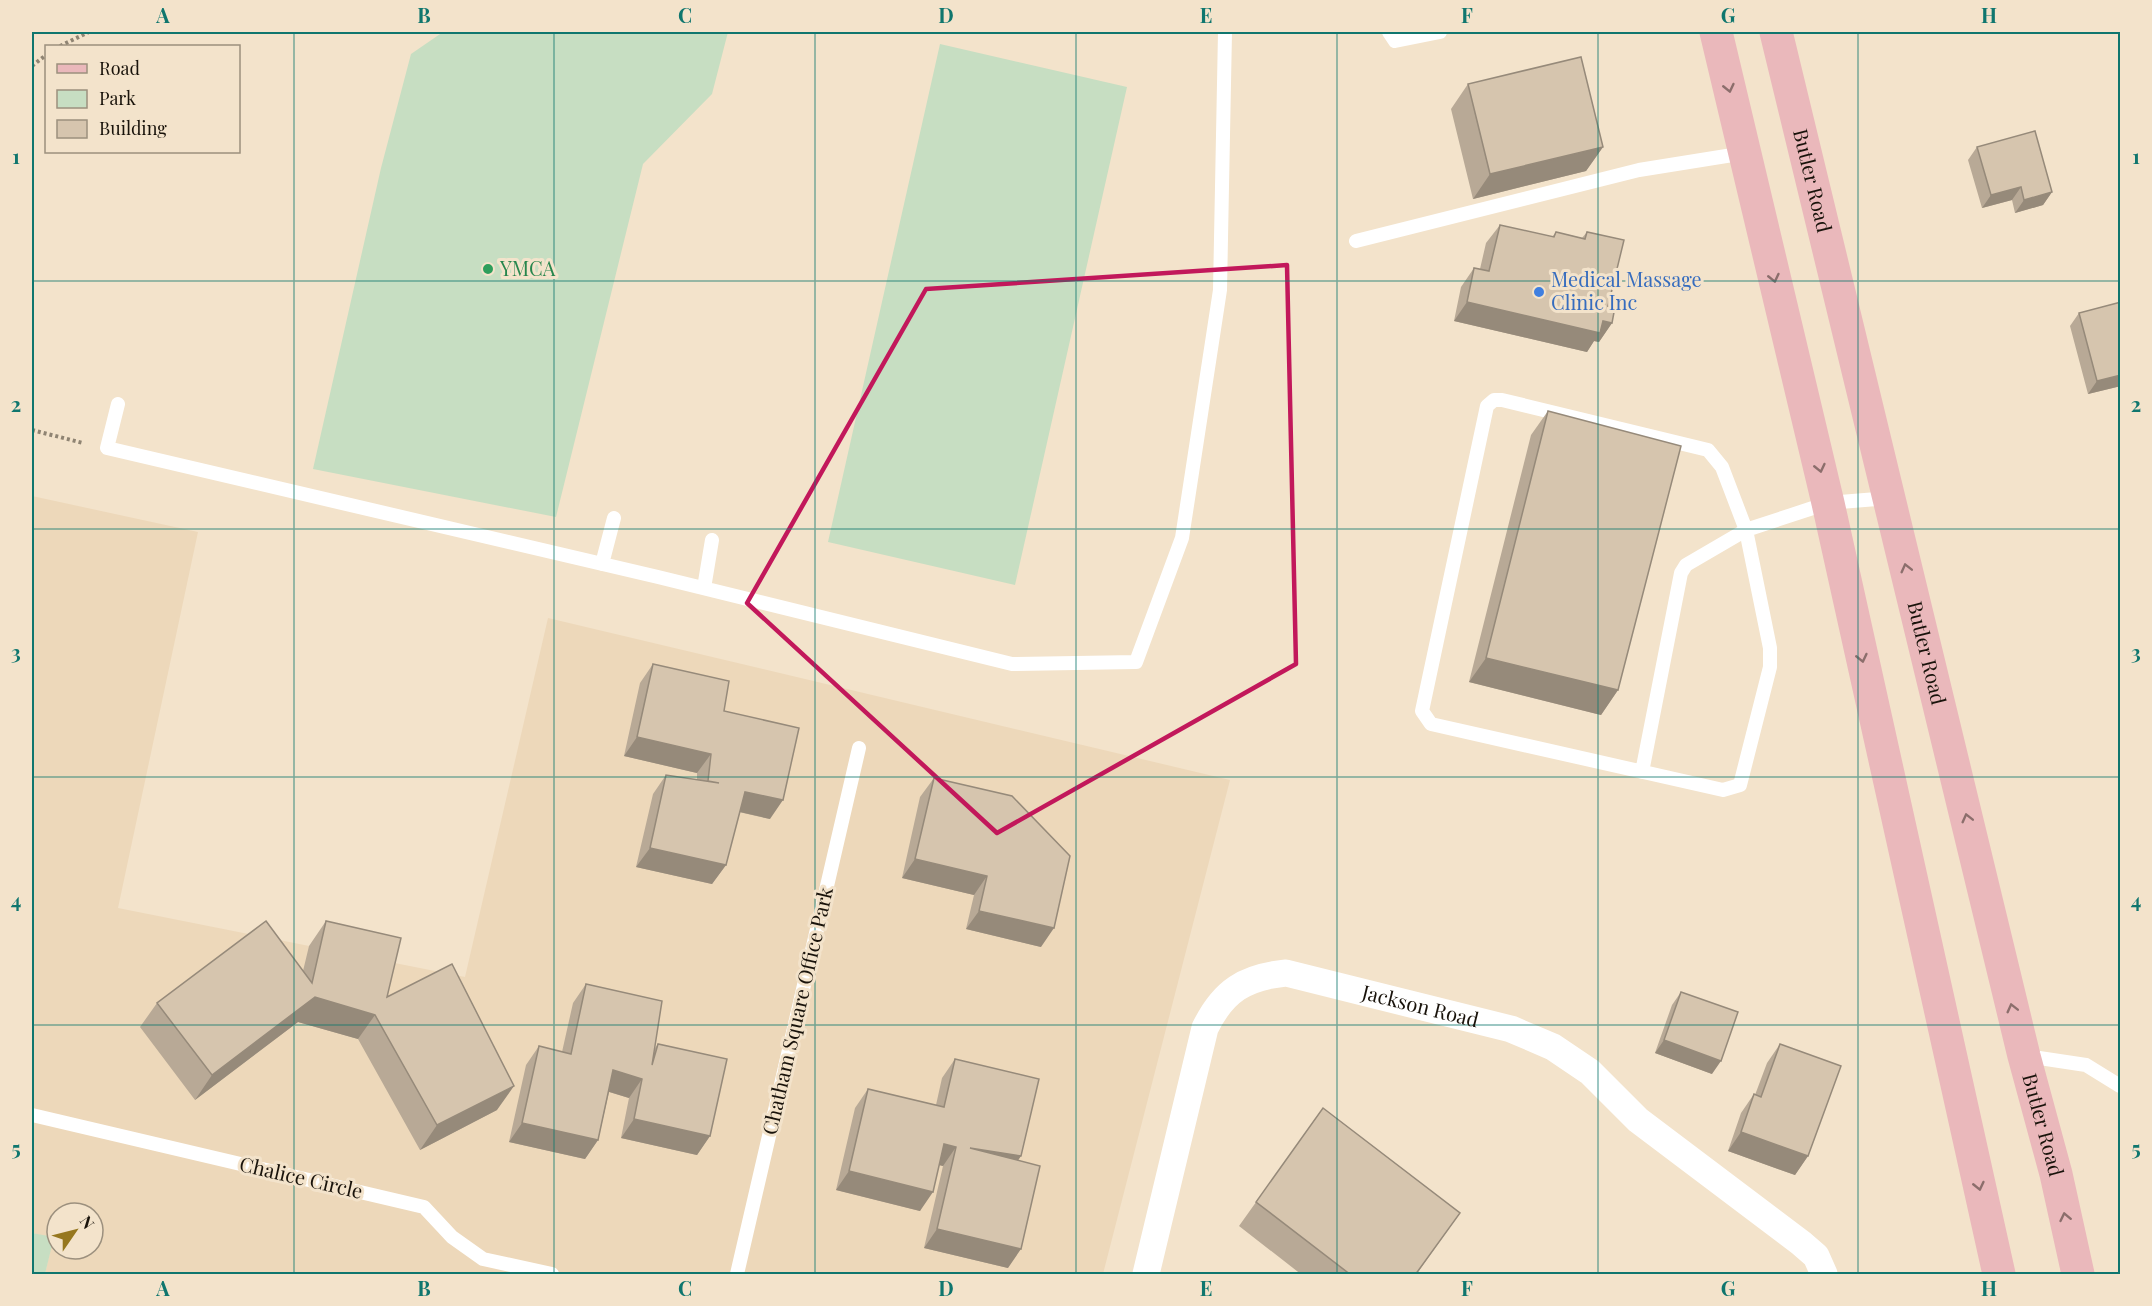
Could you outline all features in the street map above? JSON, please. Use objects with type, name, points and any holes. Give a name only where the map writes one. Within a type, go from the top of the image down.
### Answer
[{"type":"main road","points":[[1716,32],[1828,503],[1999,1275]]},
{"type":"main road","name":"Butler Road","points":[[1776,32],[2024,1056],[2056,1174],[2078,1275]]},
{"type":"street","name":"Jackson Road","points":[[1146,1275],[1205,1028],[1214,1010],[1234,988],[1261,975],[1286,973],[1511,1029],[1552,1047],[1590,1072],[1638,1120],[1801,1243],[1816,1256],[1824,1275]]},
{"type":"lane","points":[[118,404],[107,448],[704,588],[1012,664],[1136,662],[1182,538],[1220,290],[1225,32]]},
{"type":"lane","points":[[1389,32],[1395,41],[1440,32]]},
{"type":"lane","points":[[1356,241],[1639,170],[1745,153]]},
{"type":"lane","points":[[1494,400],[1502,400],[1708,450],[1722,467],[1746,530],[1770,648],[1770,667],[1740,785],[1723,790],[1431,724],[1425,718],[1422,711],[1487,406],[1494,400]]},
{"type":"lane","points":[[1642,772],[1681,573],[1686,565],[1746,530],[1828,503],[1889,498]]},
{"type":"lane","points":[[602,564],[614,518]]},
{"type":"lane","points":[[704,588],[712,540]]},
{"type":"lane","name":"Chatham Square Office Park","points":[[737,1275],[859,748]]},
{"type":"lane","points":[[2024,1056],[2086,1065],[2121,1086]]},
{"type":"lane","name":"Chalice Circle","points":[[32,1115],[424,1207],[452,1236],[483,1260],[552,1275]]},
{"type":"path","points":[[62,45],[88,32]]},
{"type":"path","points":[[32,66],[45,56]]},
{"type":"path","points":[[32,430],[107,448]]},
{"type":"highlighted area","points":[[1287,265],[1296,664],[997,833],[747,603],[926,289]]},
{"type":"shaded area","points":[[32,496],[198,532],[118,908],[465,977],[548,618],[1230,780],[1103,1274],[45,1274],[48,1261],[105,1261],[105,1201],[45,1201],[45,1236],[32,1233]]},
{"type":"green space","name":"YMCA","points":[[443,32],[728,32],[712,94],[643,164],[556,517],[313,469],[381,168],[411,54]]},
{"type":"green space","points":[[940,44],[1127,87],[1015,585],[828,542]]},
{"type":"green space","points":[[32,1233],[45,1235],[45,1261],[48,1261],[45,1274],[32,1274]]},
{"type":"building","points":[[1581,57],[1603,147],[1490,174],[1468,84]]},
{"type":"building","points":[[2035,131],[2052,192],[2024,200],[2021,187],[1991,195],[1977,147]]},
{"type":"building","points":[[1500,225],[1554,237],[1556,232],[1585,239],[1587,232],[1624,240],[1608,306],[1615,307],[1612,323],[1603,321],[1600,333],[1467,302],[1474,268],[1489,271]]},
{"type":"building","points":[[2121,302],[2121,375],[2097,381],[2079,313]]},
{"type":"building","points":[[1548,411],[1681,446],[1618,690],[1486,658]]},
{"type":"building","points":[[653,664],[729,681],[724,711],[799,728],[783,800],[745,792],[726,865],[650,848],[666,775],[719,783],[708,781],[711,754],[637,737]]},
{"type":"building","points":[[934,778],[1012,796],[1070,856],[1054,928],[979,911],[987,876],[915,859]]},
{"type":"building","points":[[266,921],[312,983],[326,921],[401,938],[387,997],[452,964],[514,1086],[437,1125],[375,1015],[315,997],[212,1075],[157,1003]]},
{"type":"building","points":[[586,984],[662,1001],[652,1065],[658,1044],[727,1059],[710,1136],[634,1119],[642,1079],[613,1070],[598,1140],[522,1123],[539,1046],[571,1054]]},
{"type":"building","points":[[1681,992],[1738,1012],[1721,1061],[1664,1040]]},
{"type":"building","points":[[1780,1044],[1841,1066],[1808,1156],[1741,1132],[1754,1094],[1761,1097]]},
{"type":"building","points":[[955,1059],[1039,1079],[1021,1156],[970,1148],[1040,1166],[1021,1249],[937,1229],[956,1147],[944,1144],[933,1192],[849,1171],[868,1089],[944,1107]]},
{"type":"building","points":[[1323,1108],[1460,1213],[1415,1275],[1351,1275],[1256,1202]]},
{"type":"place","name":"YMCA","points":[[488,269]]},
{"type":"place","name":"Medical Massage Clinic Inc","points":[[1539,292]]}]
